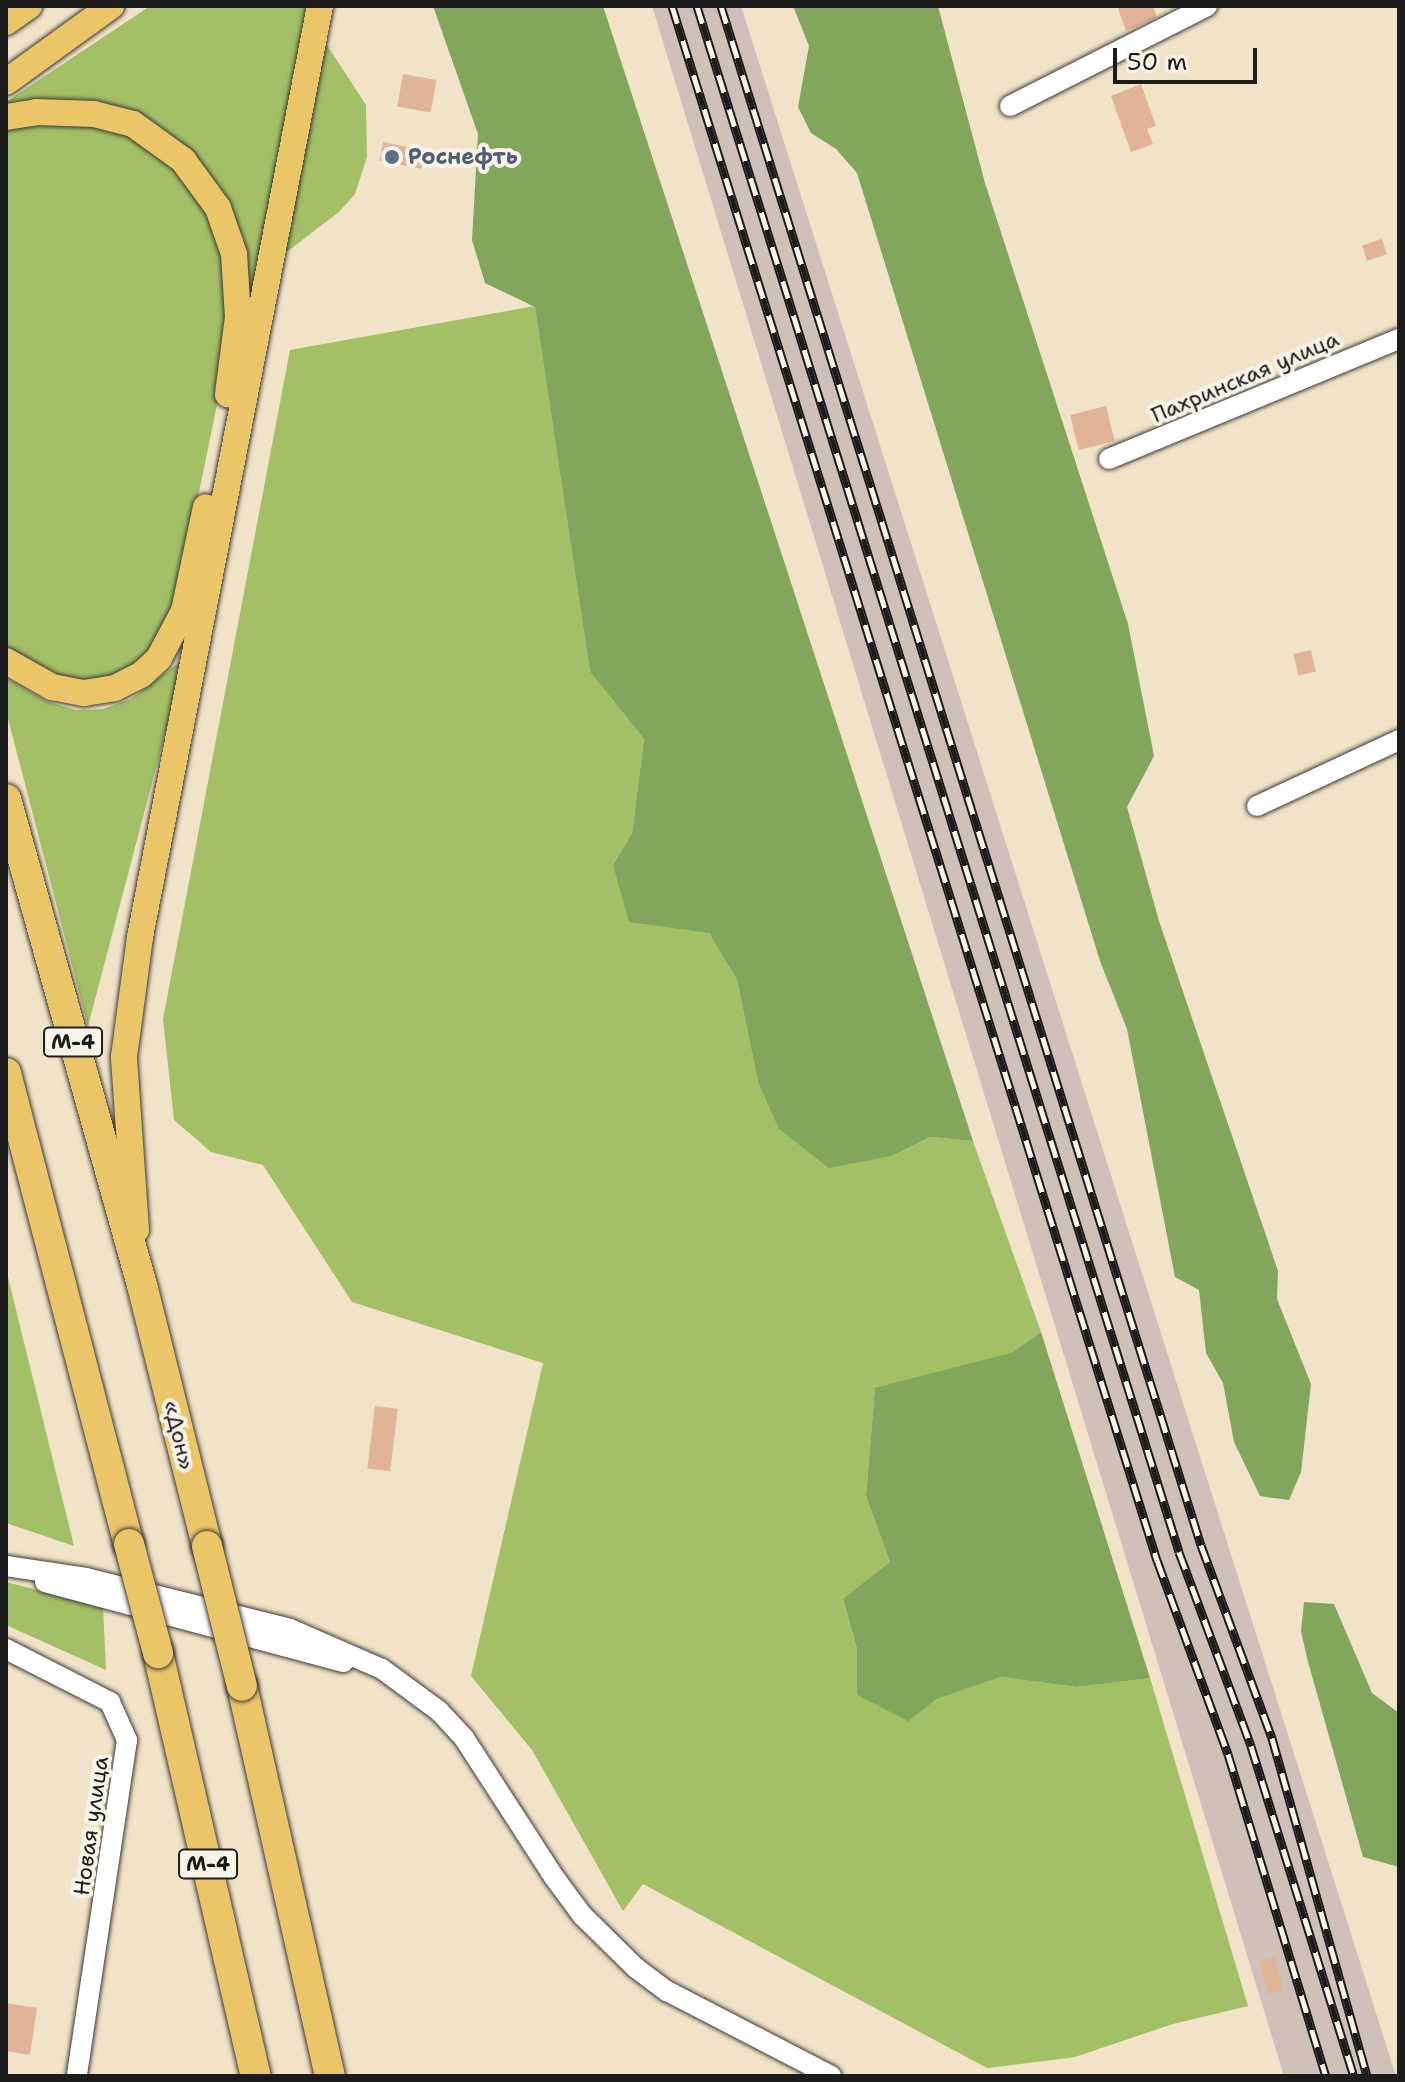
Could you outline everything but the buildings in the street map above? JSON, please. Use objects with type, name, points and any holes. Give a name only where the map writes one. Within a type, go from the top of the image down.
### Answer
[{"type":"highway","name":"«Дон»","points":[[6,799],[142,1285],[242,1686],[330,2076]]},
{"type":"highway","name":"М-4","points":[[6,1073],[158,1653],[256,2076]]},
{"type":"main road","points":[[6,20],[14,6]]},
{"type":"main road","points":[[6,20],[29,6]]},
{"type":"main road","points":[[6,82],[111,6]]},
{"type":"main road","points":[[142,1285],[124,1057],[138,951],[320,6]]},
{"type":"main road","points":[[6,117],[36,112],[94,114],[133,124],[161,140],[203,185],[227,227],[238,317],[234,366],[184,611],[159,658],[115,688],[84,693],[52,687],[6,661]]},
{"type":"street","points":[[1010,106],[1207,6]]},
{"type":"street","name":"Пахринская улица","points":[[1109,459],[1399,339]]},
{"type":"street","points":[[1257,806],[1399,740]]},
{"type":"street","points":[[6,1567],[106,1601],[320,1654],[409,1688],[464,1738],[582,1915],[636,1968],[667,1991],[831,2076]]},
{"type":"street","name":"Новая улица","points":[[6,1649],[110,1702],[127,1740],[77,2076]]},
{"type":"shaded area","points":[[652,6],[741,6],[1396,2076],[1284,2076]]},
{"type":"green space","points":[[150,6],[311,6],[251,297],[243,237],[219,187],[190,149],[154,122],[101,103],[56,99],[6,108],[6,102]]},
{"type":"green space","points":[[433,6],[603,6],[973,1141],[930,1137],[892,1156],[829,1168],[779,1129],[758,1082],[737,980],[709,933],[629,922],[613,865],[632,833],[644,739],[590,672],[535,307],[485,283],[472,240],[478,134]]},
{"type":"green space","points":[[793,6],[938,6],[985,183],[1128,624],[1154,756],[1127,807],[1159,921],[1278,1271],[1277,1299],[1311,1384],[1301,1472],[1289,1500],[1260,1496],[1234,1442],[1223,1383],[1206,1353],[1199,1290],[1175,1277],[1127,1029],[1100,961],[857,173],[836,149],[811,133],[798,107],[809,46]]},
{"type":"green space","points":[[325,42],[366,105],[367,157],[355,194],[339,212],[284,254]]},
{"type":"green space","points":[[63,120],[116,129],[164,154],[199,195],[221,243],[229,296],[219,395],[176,604],[155,649],[124,675],[78,686],[6,646],[6,127]]},
{"type":"green space","points":[[535,306],[590,672],[644,739],[632,833],[613,865],[709,933],[737,980],[758,1082],[892,1156],[930,1137],[973,1141],[1041,1332],[1013,1352],[875,1389],[866,1496],[890,1562],[843,1600],[857,1649],[857,1695],[908,1720],[937,1699],[1001,1677],[1077,1687],[1150,1678],[1248,2006],[1173,2024],[1075,2057],[987,2068],[643,1884],[623,1911],[532,1750],[471,1676],[543,1363],[352,1302],[263,1165],[211,1152],[174,1120],[163,1019],[290,350]]},
{"type":"green space","points":[[185,658],[88,1026],[6,711],[6,678],[46,701],[76,710],[103,709],[131,699]]},
{"type":"green space","points":[[6,1269],[74,1546],[6,1523]]},
{"type":"green space","points":[[1041,1332],[1150,1678],[1077,1687],[1001,1677],[937,1699],[908,1721],[857,1695],[857,1649],[843,1599],[890,1562],[866,1496],[875,1388],[1013,1352]]},
{"type":"green space","points":[[6,1582],[103,1607],[106,1670],[6,1625]]},
{"type":"green space","points":[[1304,1602],[1334,1604],[1372,1693],[1399,1713],[1399,1867],[1363,1857],[1307,1658],[1301,1631]]},
{"type":"railway","points":[[672,6],[1157,1560],[1228,1754],[1326,2076]]},
{"type":"railway","points":[[697,6],[1179,1552],[1251,1746],[1354,2076]]},
{"type":"railway","points":[[721,6],[1201,1545],[1272,1738],[1367,2076]]},
{"type":"place","name":"Роснефть","points":[[392,157]]}]
